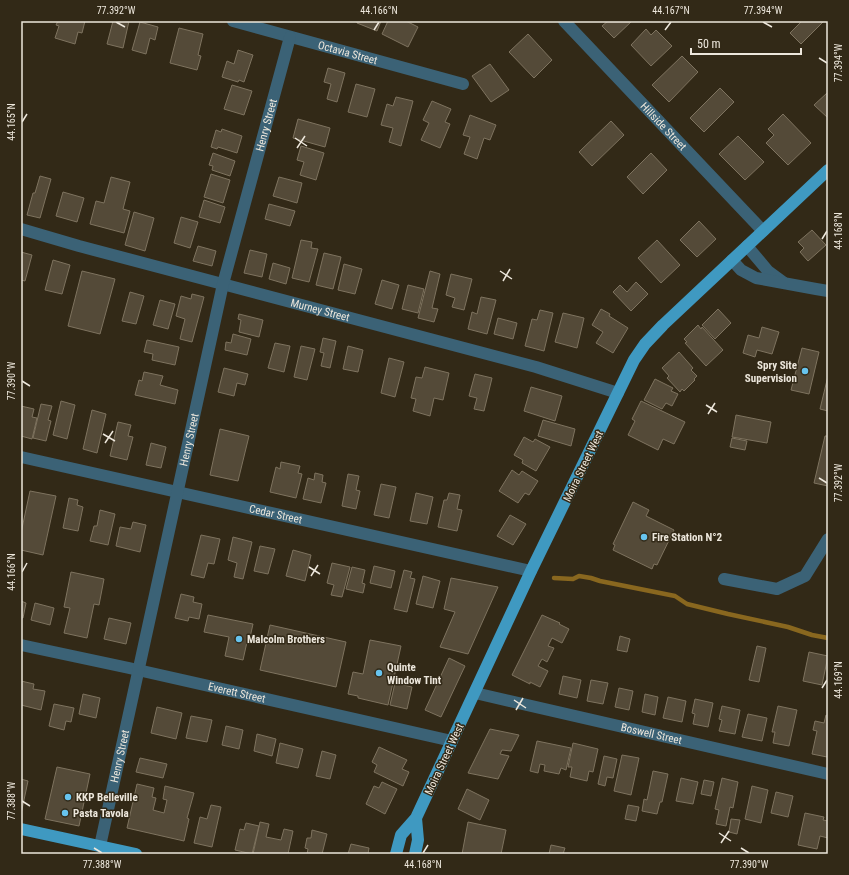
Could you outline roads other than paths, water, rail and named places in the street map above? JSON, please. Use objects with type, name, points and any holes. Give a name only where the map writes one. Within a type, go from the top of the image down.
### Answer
[{"type":"main road","name":"Moira Street West","points":[[396,854],[401,834],[416,818],[531,571],[634,360],[645,344],[663,325],[828,170]]},
{"type":"main road","points":[[415,854],[418,840],[416,818]]},
{"type":"main road","points":[[21,829],[136,854]]},
{"type":"street","name":"Octavia Street","points":[[233,21],[463,84]]},
{"type":"street","name":"Hillside Street","points":[[564,21],[763,231]]},
{"type":"street","name":"Henry Street","points":[[100,846],[223,284],[290,37]]},
{"type":"street","name":"Murney Street","points":[[21,229],[79,246],[536,367],[618,394]]},
{"type":"street","points":[[747,246],[768,270],[784,283]]},
{"type":"street","points":[[732,260],[741,270],[756,278],[828,291]]},
{"type":"street","name":"Cedar Street","points":[[21,457],[531,571]]},
{"type":"street","points":[[724,579],[777,589],[805,576],[828,539]]},
{"type":"street","name":"Everett Street","points":[[21,645],[139,670],[452,741]]},
{"type":"street","name":"Boswell Street","points":[[475,693],[828,774]]},
{"type":"waterway","points":[[554,578],[573,579],[579,576],[675,596],[687,604],[788,627],[812,635],[828,638]]},
{"type":"place","name":"Spry Site Supervision","points":[[805,371]]},
{"type":"place","name":"Fire Station N°2","points":[[644,537]]},
{"type":"place","name":"Malcolm Brothers","points":[[239,639]]},
{"type":"place","name":"Quinte Window Tint","points":[[379,673]]},
{"type":"place","name":"KKP Belleville","points":[[68,797]]},
{"type":"place","name":"Pasta Tavola","points":[[65,813]]}]
